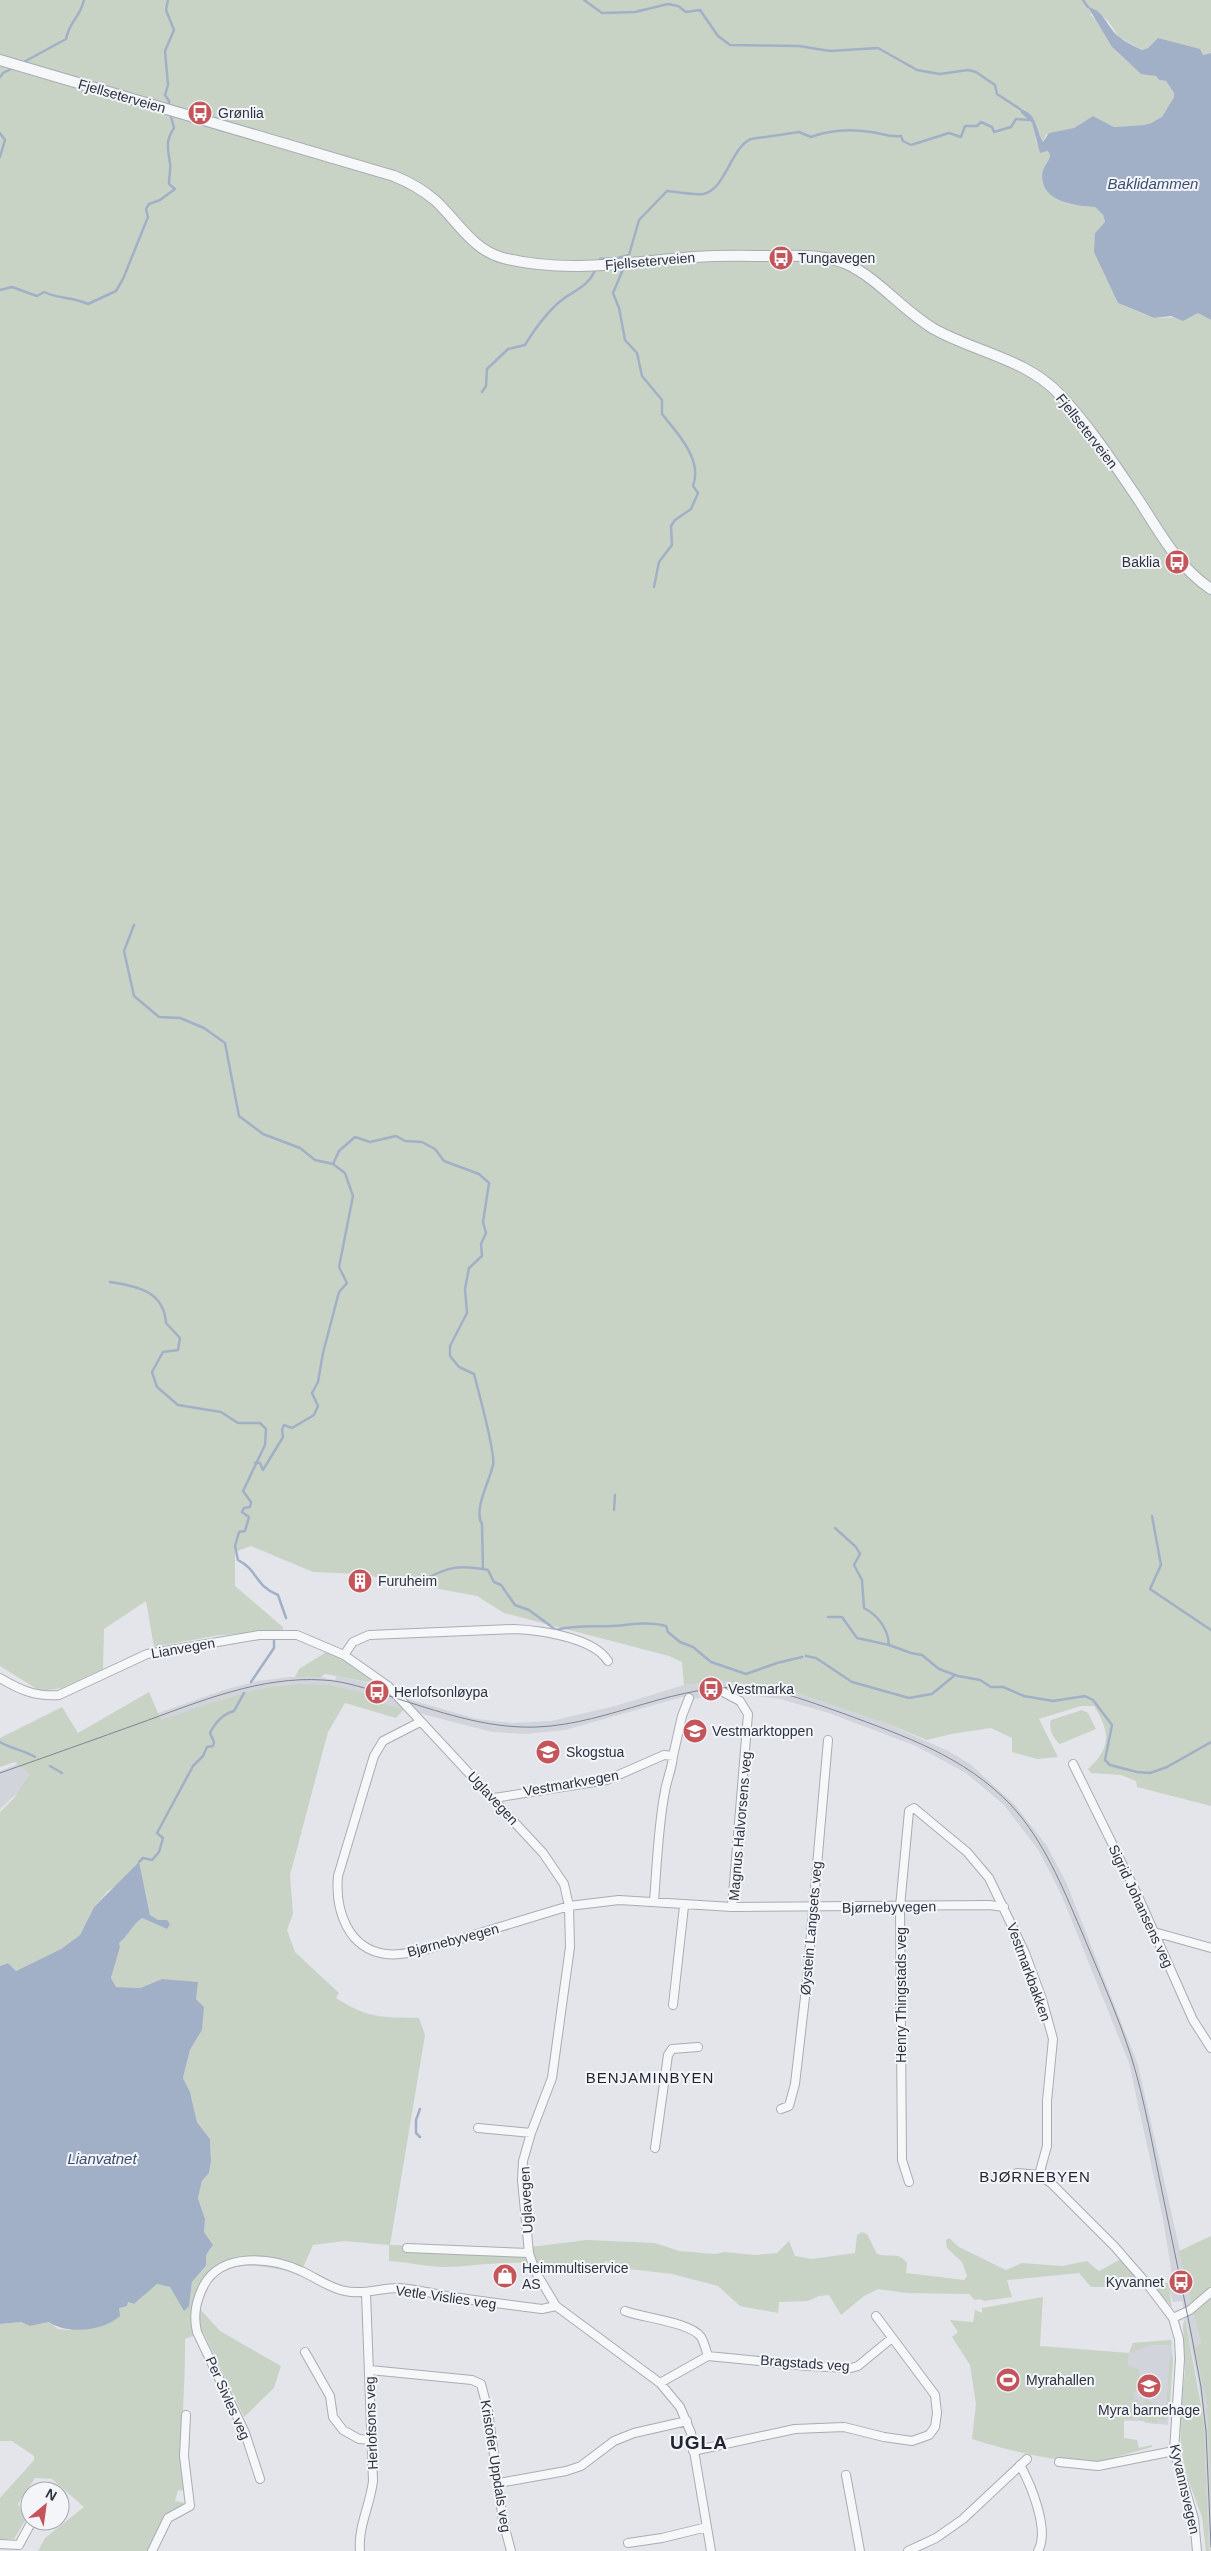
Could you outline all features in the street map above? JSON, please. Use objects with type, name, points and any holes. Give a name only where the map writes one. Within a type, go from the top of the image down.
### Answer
[{"type":"street","name":"Fjellseterveien","points":[[0,60],[394,176],[425,192],[473,240],[500,257],[532,262],[593,266],[634,264],[695,257],[760,256],[824,258],[844,263],[862,273],[908,311],[933,328],[1028,370],[1053,387],[1104,451],[1177,557],[1195,577],[1211,589]]},
{"type":"street","points":[[344,1656],[353,1642],[369,1636],[513,1629],[567,1638],[600,1651],[608,1660]]},
{"type":"street","name":"Lianvegen","points":[[0,1678],[26,1692],[45,1696],[59,1695],[147,1654],[259,1635],[297,1635],[344,1656]]},
{"type":"street","name":"Uglavegen","points":[[344,1656],[382,1680],[494,1798],[554,1867],[564,1884],[569,1906],[570,1947],[552,2078],[531,2133],[523,2161],[522,2180],[529,2253],[535,2271],[556,2306],[660,2382],[673,2397],[687,2421],[711,2551]]},
{"type":"street","name":"Magnus Halvorsens veg","points":[[723,1692],[740,1701],[748,1714],[732,1908]]},
{"type":"street","points":[[654,1901],[665,1788],[672,1770],[673,1756],[688,1698]]},
{"type":"street","name":"Bjørnebyvegen","points":[[420,1722],[383,1741],[374,1756],[338,1876],[336,1891],[339,1910],[349,1933],[372,1950],[384,1954],[400,1954],[431,1948],[569,1906],[619,1900],[732,1908],[989,1905],[1004,1907]]},
{"type":"street","name":"Øystein Langsets veg","points":[[781,2109],[789,2106],[795,2084],[814,1907],[828,1740]]},
{"type":"street","name":"Vestmarkvegen","points":[[494,1798],[607,1780],[664,1755],[673,1756]]},
{"type":"street","name":"Sigrid Johansens veg","points":[[1072,1764],[1154,1932],[1193,2020],[1211,2048]]},
{"type":"street","name":"Henry Thingstads veg","points":[[909,2182],[902,2160],[900,1907],[910,1808]]},
{"type":"street","name":"Vestmarkbakken","points":[[910,1808],[917,1809],[967,1852],[989,1878],[1026,1953],[1053,2039],[1046,2101],[1047,2146],[1039,2175]]},
{"type":"street","points":[[673,2005],[684,1906]]},
{"type":"street","points":[[1154,1932],[1211,1948]]},
{"type":"street","points":[[655,2148],[668,2055],[672,2049],[698,2047]]},
{"type":"street","points":[[478,2128],[531,2133]]},
{"type":"street","points":[[1017,2173],[1039,2175]]},
{"type":"street","name":"Kyvannsvegen","points":[[1039,2175],[1050,2183],[1107,2239],[1143,2278],[1173,2318],[1179,2339],[1180,2359],[1174,2451],[1194,2519],[1197,2551]]},
{"type":"street","name":"Uglavegen","points":[[407,2248],[529,2253]]},
{"type":"street","name":"Vetle Vislies veg","points":[[194,2317],[202,2289],[210,2276],[219,2268],[232,2262],[251,2261],[281,2264],[300,2270],[333,2288],[366,2294],[399,2288],[542,2309],[556,2306]]},
{"type":"street","points":[[1173,2318],[1190,2310],[1211,2292]]},
{"type":"street","name":"Herlofsons veg","points":[[360,2551],[361,2522],[371,2494],[373,2481],[366,2294]]},
{"type":"street","points":[[625,2311],[676,2324],[696,2332],[702,2338],[708,2356],[660,2382]]},
{"type":"street","points":[[693,2451],[795,2429],[844,2427],[884,2437],[912,2441],[925,2438],[935,2427],[937,2414],[935,2395],[876,2316]]},
{"type":"street","name":"Per Sivles veg","points":[[194,2317],[197,2332],[245,2433],[260,2479]]},
{"type":"street","name":"Bragstads veg","points":[[708,2356],[808,2366],[851,2368],[858,2366],[892,2338]]},
{"type":"street","points":[[305,2352],[330,2396],[333,2417],[343,2430],[359,2439],[372,2440]]},
{"type":"street","name":"Kristofer Uppdals veg","points":[[370,2370],[479,2382],[483,2388],[486,2401],[503,2521],[511,2551]]},
{"type":"street","points":[[152,2551],[168,2518],[190,2506],[184,2456],[186,2415]]},
{"type":"street","points":[[499,2484],[570,2470],[586,2462],[614,2441],[634,2433],[687,2421]]},
{"type":"street","points":[[1059,2462],[1098,2466],[1174,2451]]},
{"type":"street","points":[[908,2551],[936,2538],[963,2519],[1027,2460]]},
{"type":"street","points":[[1020,2465],[1028,2478],[1041,2522],[1043,2541],[1038,2551]]},
{"type":"street","points":[[846,2475],[860,2551]]},
{"type":"street","points":[[628,2543],[662,2538],[707,2526]]},
{"type":"street","points":[[0,2544],[20,2548],[28,2531]]},
{"type":"shaded area","points":[[336,1676],[374,1684],[373,1689],[477,1719],[512,1723],[551,1721],[615,1706],[684,1685],[723,1681],[782,1688],[885,1723],[948,1751],[970,1764],[1014,1804],[1047,1846],[1066,1882],[1138,2065],[1201,2344],[1211,2408],[1211,2551],[1209,2551],[1204,2422],[1199,2386],[1182,2301],[1173,2302],[1169,2290],[1168,2281],[1173,2280],[1162,2214],[1129,2063],[1061,1894],[1039,1851],[1004,1805],[966,1773],[916,1746],[829,1713],[780,1699],[734,1693],[692,1699],[686,1696],[565,1730],[526,1734],[492,1732],[384,1704],[369,1695],[295,1684],[281,1685],[229,1697],[33,1768],[25,1786],[0,1809],[0,1771],[41,1754],[224,1690],[258,1681],[289,1677],[321,1677],[335,1680]]},
{"type":"shaded area","name":"Myra barnehage","points":[[1171,2340],[1173,2360],[1168,2425],[1145,2423],[1144,2421],[1124,2421],[1129,2353],[1133,2343]]},
{"type":"green space","points":[[0,0],[1211,0],[1211,53],[1203,55],[1158,38],[1148,48],[1142,50],[1119,37],[1108,21],[1093,8],[1091,15],[1108,41],[1125,60],[1145,73],[1156,76],[1159,80],[1166,81],[1174,93],[1174,97],[1162,118],[1144,125],[1114,127],[1093,116],[1074,128],[1046,135],[1043,142],[1029,113],[1024,109],[1021,113],[1032,123],[1037,144],[1050,154],[1043,169],[1043,185],[1054,197],[1061,201],[1079,206],[1095,207],[1103,215],[1105,222],[1095,233],[1122,305],[1156,318],[1183,320],[1198,313],[1211,320],[1211,1806],[1137,1787],[1136,1781],[1121,1775],[1091,1773],[1088,1769],[1101,1754],[1106,1739],[1103,1724],[1094,1706],[1081,1706],[1039,1719],[1058,1757],[1037,1759],[1012,1752],[1012,1738],[991,1728],[927,1740],[885,1723],[782,1688],[723,1681],[684,1685],[682,1662],[669,1656],[504,1613],[477,1596],[359,1574],[313,1572],[251,1546],[235,1552],[235,1586],[283,1627],[282,1631],[220,1635],[154,1647],[146,1601],[104,1629],[103,1669],[62,1688],[40,1691],[0,1666]]},
{"type":"green space","points":[[328,1651],[384,1685],[325,1674],[321,1677],[295,1677],[299,1669]]},
{"type":"green space","points":[[295,1684],[328,1685],[369,1695],[380,1703],[404,1709],[396,1718],[345,1703],[328,1732],[290,1875],[293,1914],[287,1930],[295,1952],[339,1993],[336,1998],[357,2010],[367,2013],[419,2018],[425,2035],[390,2245],[522,2248],[587,2240],[655,2243],[679,2251],[755,2255],[777,2253],[789,2241],[795,2256],[812,2259],[855,2253],[857,2235],[862,2232],[867,2234],[877,2254],[897,2256],[904,2259],[907,2263],[906,2273],[964,2280],[967,2276],[962,2262],[947,2248],[946,2240],[949,2238],[959,2247],[1006,2270],[1022,2263],[1062,2266],[1087,2261],[1099,2271],[1121,2259],[1146,2287],[1091,2287],[1079,2273],[1007,2280],[1012,2297],[984,2301],[980,2299],[975,2300],[969,2294],[906,2293],[878,2289],[864,2296],[841,2315],[829,2295],[819,2296],[808,2301],[779,2302],[778,2313],[740,2306],[718,2286],[672,2274],[621,2268],[605,2261],[602,2270],[583,2265],[571,2265],[554,2270],[531,2263],[442,2267],[389,2261],[389,2245],[345,2241],[313,2245],[300,2274],[268,2267],[238,2267],[225,2271],[214,2278],[206,2291],[200,2309],[220,2331],[281,2366],[274,2388],[244,2417],[203,2332],[185,2339],[182,2453],[185,2491],[178,2490],[175,2501],[186,2503],[163,2518],[149,2551],[38,2551],[45,2538],[54,2531],[70,2531],[70,2518],[84,2507],[70,2495],[70,2481],[54,2481],[52,2479],[35,2478],[33,2481],[20,2481],[20,2501],[18,2504],[20,2508],[20,2529],[14,2539],[0,2539],[0,2498],[34,2460],[34,2456],[12,2441],[0,2441],[0,2324],[21,2322],[30,2326],[49,2322],[58,2329],[70,2330],[127,2302],[134,2304],[157,2284],[170,2287],[176,2297],[189,2305],[192,2282],[206,2267],[206,2255],[213,2245],[204,2232],[205,2219],[198,2198],[202,2181],[209,2173],[211,2161],[210,2139],[197,2122],[190,2092],[183,2078],[190,2050],[202,2030],[162,1979],[140,1988],[116,1987],[111,1978],[120,1947],[118,1943],[138,1921],[142,1918],[167,1929],[150,1915],[145,1891],[122,1881],[107,1892],[94,1907],[80,1935],[61,1949],[16,1971],[8,1963],[0,1966],[0,1812],[14,1798],[30,1774],[15,1762],[0,1767],[0,1738],[62,1707],[78,1733],[149,1692],[161,1720],[244,1693]]},
{"type":"green space","points":[[1082,1710],[1088,1713],[1096,1729],[1060,1744],[1052,1733],[1051,1720]]},
{"type":"green space","points":[[1211,2236],[1211,2501],[1207,2407],[1195,2347],[1201,2344],[1179,2251]]},
{"type":"green space","points":[[1168,2283],[1172,2307],[1153,2285]]},
{"type":"green space","points":[[1043,2297],[1040,2346],[1129,2353],[1128,2366],[1139,2369],[1140,2388],[1133,2393],[1134,2399],[1139,2400],[1134,2419],[1124,2419],[1124,2438],[1137,2440],[1139,2448],[1152,2445],[1152,2447],[1116,2457],[1117,2459],[1081,2461],[1025,2454],[972,2439],[976,2404],[970,2365],[952,2337],[958,2332],[950,2320],[973,2322],[975,2310],[982,2313],[982,2308]]},
{"type":"green space","points":[[1185,2318],[1204,2422],[1209,2551],[1206,2551],[1202,2517],[1188,2479],[1181,2450],[1180,2414],[1185,2371],[1183,2325]]},
{"type":"green space","points":[[1171,2340],[1172,2345],[1151,2345],[1129,2353],[1133,2343]]},
{"type":"green space","points":[[1170,2356],[1173,2356],[1173,2360],[1169,2415],[1166,2415],[1166,2420],[1158,2420],[1160,2406],[1166,2406]]},
{"type":"green space","points":[[1146,2399],[1158,2406],[1157,2423],[1139,2420],[1141,2406]]},
{"type":"water","name":"Baklidammen","points":[[1088,7],[1102,15],[1118,36],[1142,50],[1148,48],[1158,38],[1200,49],[1203,55],[1211,53],[1211,320],[1198,313],[1183,321],[1171,316],[1154,318],[1118,303],[1094,252],[1095,233],[1105,222],[1103,215],[1095,207],[1069,204],[1053,197],[1043,185],[1042,173],[1050,154],[1047,151],[1040,153],[1032,123],[1021,113],[1020,109],[1026,111],[1033,118],[1043,142],[1049,133],[1074,128],[1093,116],[1114,127],[1151,123],[1162,117],[1174,97],[1174,93],[1166,81],[1159,80],[1156,76],[1141,74],[1112,47]]},
{"type":"water","name":"Lianvatnet","points":[[139,1862],[150,1915],[158,1920],[167,1920],[170,1924],[167,1929],[142,1918],[138,1921],[119,1943],[120,1947],[111,1978],[116,1987],[140,1988],[162,1979],[198,1982],[196,1999],[204,2007],[202,2030],[190,2050],[183,2078],[190,2092],[197,2122],[210,2139],[211,2161],[209,2173],[202,2181],[198,2198],[205,2219],[204,2232],[213,2245],[206,2255],[206,2266],[192,2282],[189,2306],[184,2311],[170,2287],[157,2284],[134,2304],[128,2302],[127,2306],[119,2308],[120,2316],[113,2321],[95,2328],[85,2330],[65,2329],[49,2322],[30,2326],[21,2322],[0,2324],[0,1966],[8,1963],[16,1971],[61,1949],[80,1935],[94,1907]]},
{"type":"waterway","points":[[22,63],[66,39],[84,0]]},
{"type":"waterway","points":[[168,0],[166,10],[174,30],[165,51],[168,85],[165,95],[169,101],[169,107]]},
{"type":"waterway","points":[[584,0],[602,13],[635,12],[668,4],[678,6],[686,12],[700,10],[718,36],[730,45],[799,46],[830,51],[878,48],[917,70],[940,74],[968,70],[976,72],[995,85],[997,94],[1020,109]]},
{"type":"waterway","points":[[1083,0],[1088,7]]},
{"type":"waterway","points":[[0,77],[3,73],[15,67]]},
{"type":"waterway","points":[[0,290],[12,287],[37,296],[44,292],[88,304],[116,291],[123,279],[148,217],[146,209],[149,204],[160,200],[175,189],[169,184],[168,145],[169,137],[174,128],[170,113]]},
{"type":"waterway","points":[[598,263],[600,259],[629,255],[639,220],[667,191],[689,194],[703,194],[711,191],[723,177],[738,151],[751,139],[799,132],[811,137],[833,132],[856,131],[901,136],[903,141],[911,145],[949,133],[961,137],[965,126],[977,126],[981,122],[992,127],[994,132],[1011,127],[1016,119],[1029,120]]},
{"type":"waterway","points":[[0,133],[5,140],[0,157]]},
{"type":"waterway","points":[[624,267],[613,293],[619,308],[625,340],[637,353],[642,376],[662,400],[662,414],[681,438],[692,456],[695,476],[693,486],[698,493],[691,509],[675,520],[671,526],[672,545],[659,562],[654,587]]},
{"type":"waterway","points":[[482,392],[486,386],[487,369],[508,349],[525,345],[548,313],[563,299],[589,281],[596,268]]},
{"type":"waterway","points":[[134,925],[124,951],[134,996],[159,1017],[180,1018],[204,1028],[225,1043],[239,1116],[263,1134],[300,1148],[315,1160],[333,1164],[345,1173],[353,1196],[339,1267],[347,1283],[339,1292],[323,1353],[318,1382],[312,1393],[318,1406],[314,1415],[292,1428],[284,1425],[282,1430],[283,1437],[263,1470],[260,1463],[255,1463]]},
{"type":"waterway","points":[[333,1164],[339,1151],[355,1137],[370,1142],[396,1136],[405,1141],[422,1142],[435,1149],[444,1161],[479,1174],[489,1183],[483,1222],[486,1233],[481,1244],[482,1256],[469,1268],[465,1289],[467,1313],[450,1346],[450,1356],[459,1367],[474,1374],[492,1448],[493,1465],[480,1511],[483,1569],[488,1570],[494,1582],[501,1585],[515,1605],[529,1610],[556,1630],[638,1624],[666,1626],[668,1632],[680,1642],[693,1647],[711,1662],[746,1674],[777,1663],[802,1657]]},
{"type":"waterway","points":[[110,1282],[139,1288],[155,1297],[164,1312],[166,1323],[180,1338],[178,1350],[163,1352],[152,1372],[157,1387],[178,1405],[221,1412],[238,1423],[260,1423],[266,1429],[265,1445],[243,1491],[251,1502],[250,1507],[244,1508],[242,1512],[249,1517],[245,1531],[239,1532],[235,1546],[238,1560],[245,1564],[265,1587],[278,1595],[286,1618]]},
{"type":"waterway","points":[[614,1510],[615,1495]]},
{"type":"waterway","points":[[1152,1516],[1161,1565],[1150,1589],[1211,1630]]},
{"type":"waterway","points":[[835,1528],[856,1547],[860,1554],[854,1565],[862,1580],[864,1608],[874,1614],[881,1623],[887,1633],[889,1645],[922,1655],[939,1669],[958,1676],[980,1680],[991,1687],[1003,1687],[1024,1696],[1053,1701],[1085,1696],[1093,1700],[1112,1725],[1105,1760],[1110,1765],[1137,1772],[1150,1773],[1167,1767],[1211,1742]]},
{"type":"waterway","points":[[427,1578],[454,1568],[483,1569]]},
{"type":"waterway","points":[[828,1617],[842,1617],[857,1638],[889,1645]]},
{"type":"waterway","points":[[251,1682],[274,1648],[274,1641]]},
{"type":"waterway","points":[[806,1656],[816,1658],[852,1682],[909,1698],[932,1694],[955,1675]]},
{"type":"waterway","points":[[139,1862],[143,1858],[152,1860],[159,1852],[163,1838],[157,1833],[193,1766],[203,1756],[207,1747],[213,1746],[214,1742],[210,1733],[220,1719],[234,1711],[244,1693]]},
{"type":"waterway","points":[[0,1742],[35,1757]]},
{"type":"waterway","points":[[50,1766],[62,1773]]},
{"type":"waterway","points":[[420,2109],[416,2120],[416,2133],[420,2137]]},
{"type":"tram line","points":[[0,1773],[209,1698],[254,1686],[300,1680],[323,1680],[348,1684],[462,1718],[518,1727],[537,1727],[591,1719],[671,1696],[698,1691],[725,1688],[753,1688],[809,1701],[910,1739],[953,1760],[993,1788],[1011,1805],[1043,1849],[1081,1930],[1114,2008],[1131,2056],[1148,2125],[1188,2315],[1201,2387],[1206,2431],[1211,2547]]},
{"type":"place","name":"Grønlia","points":[[200,113]]},
{"type":"place","name":"Tungavegen","points":[[781,258]]},
{"type":"place","name":"Baklia","points":[[1177,562]]},
{"type":"place","name":"Furuheim","points":[[360,1581]]},
{"type":"place","name":"Vestmarka","points":[[711,1689]]},
{"type":"place","name":"Herlofsonløypa","points":[[377,1692]]},
{"type":"place","name":"Vestmarktoppen","points":[[695,1731]]},
{"type":"place","name":"Skogstua","points":[[548,1752]]},
{"type":"place","name":"Heimmultiservice AS","points":[[505,2276]]},
{"type":"place","name":"Kyvannet","points":[[1181,2282]]},
{"type":"place","name":"Myrahallen","points":[[1008,2380]]},
{"type":"place","name":"Myra barnehage","points":[[1149,2386]]},
{"type":"district","name":"BENJAMINBYEN","points":[[650,2078]]},
{"type":"district","name":"BJØRNEBYEN","points":[[1035,2177]]},
{"type":"district","name":"UGLA","points":[[699,2442]]}]
